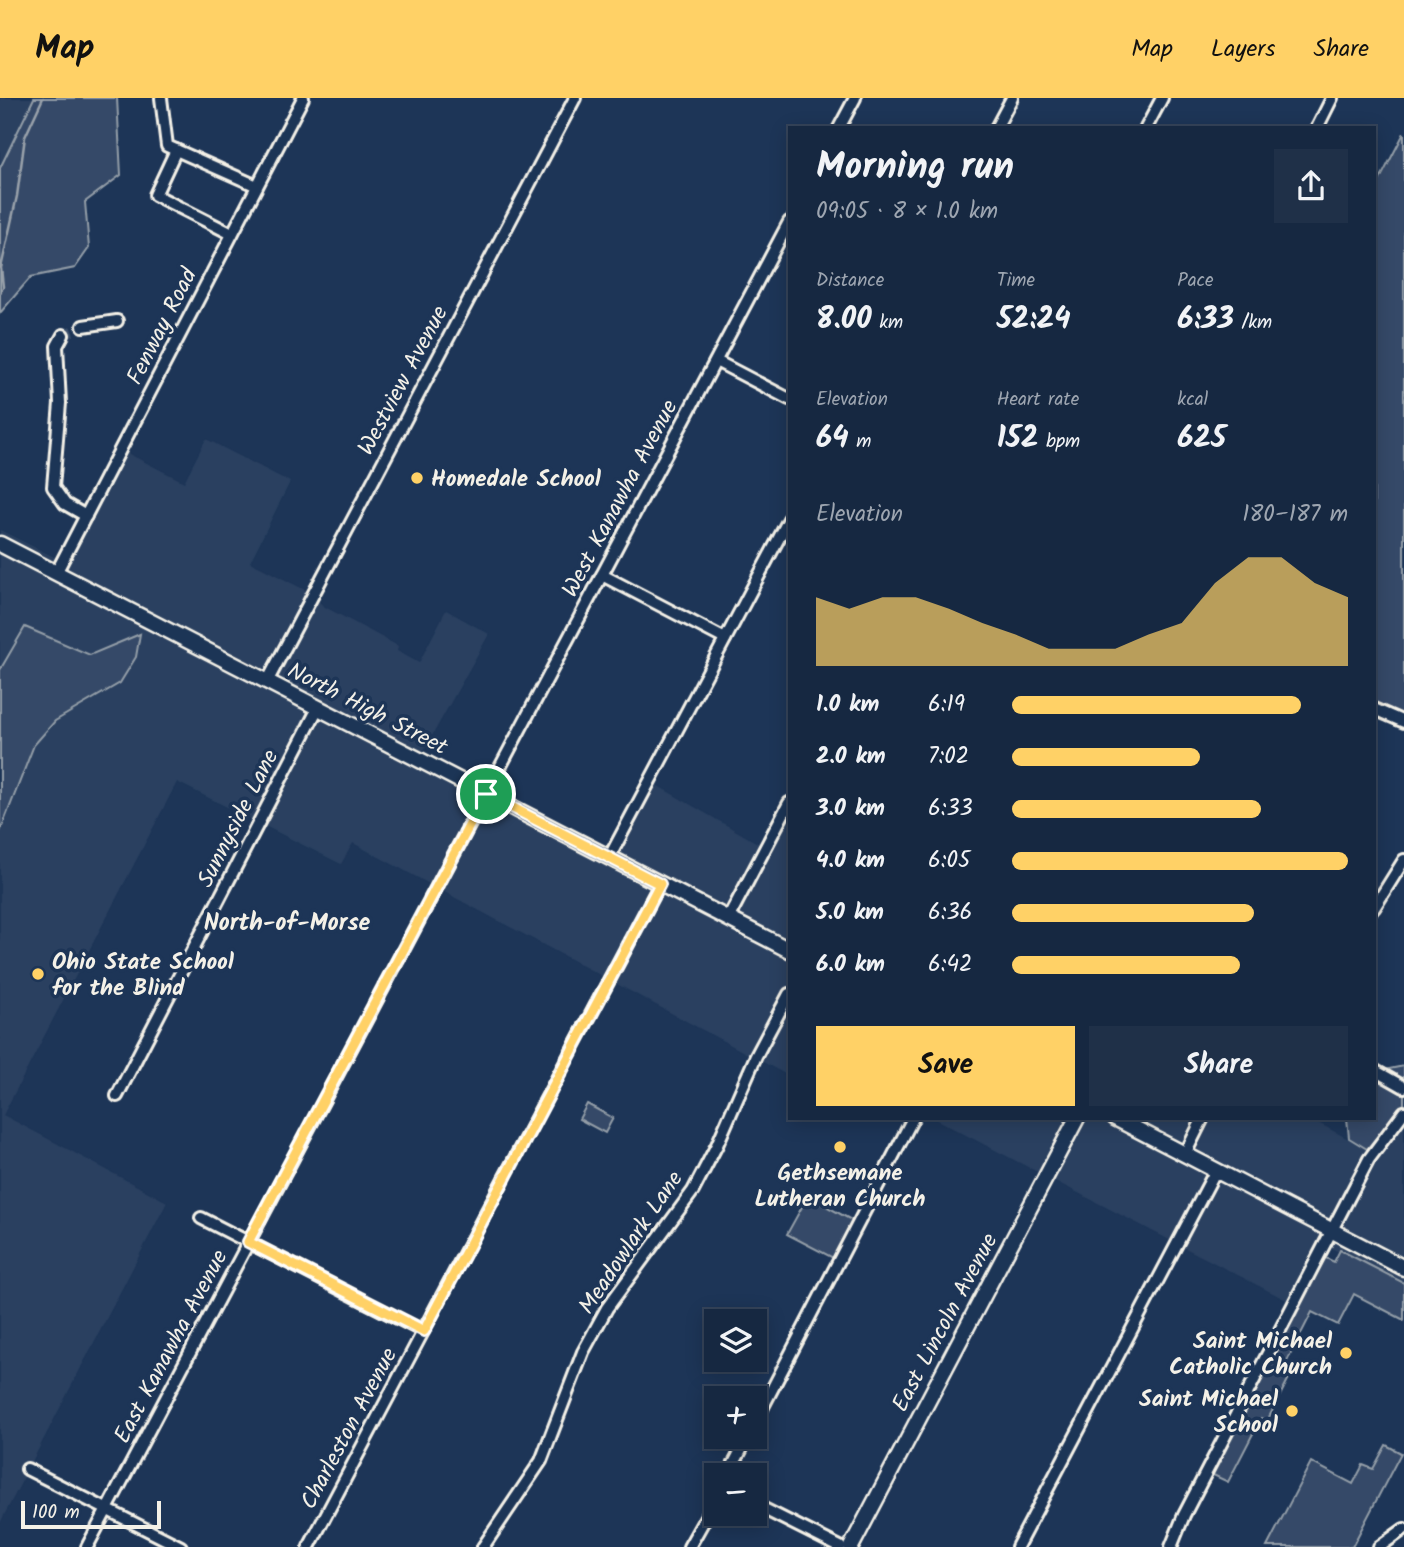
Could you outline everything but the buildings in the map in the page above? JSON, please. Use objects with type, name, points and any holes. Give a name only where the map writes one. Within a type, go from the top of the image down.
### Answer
[{"type":"main road","name":"North High Street","points":[[0,544],[788,949]]},
{"type":"main road","name":"East Lincoln Avenue","points":[[851,1547],[1076,1120]]},
{"type":"main road","points":[[1119,1120],[1404,1268]]},
{"type":"street","points":[[161,98],[167,146],[257,186]]},
{"type":"street","name":"Fenway Road","points":[[56,573],[303,98]]},
{"type":"street","name":"Westview Avenue","points":[[267,682],[575,98]]},
{"type":"street","points":[[840,126],[855,98]]},
{"type":"street","points":[[997,126],[1012,98]]},
{"type":"street","points":[[1147,126],[1162,98]]},
{"type":"street","points":[[1318,126],[1332,98]]},
{"type":"street","points":[[176,150],[155,195],[232,234]]},
{"type":"street","name":"West Kanawha Avenue","points":[[486,794],[788,224]]},
{"type":"street","points":[[83,326],[117,321]]},
{"type":"street","points":[[64,335],[57,346],[60,403],[53,487],[65,504],[86,516]]},
{"type":"street","points":[[716,361],[788,398]]},
{"type":"street","points":[[610,858],[788,521]]},
{"type":"street","points":[[602,575],[725,639]]},
{"type":"street","name":"Sunnyside Lane","points":[[117,1096],[318,708]]},
{"type":"street","points":[[1376,710],[1404,722]]},
{"type":"street","name":"East Kanawha Avenue","points":[[87,1547],[486,794]]},
{"type":"street","points":[[728,919],[788,805]]},
{"type":"street","points":[[1376,905],[1404,860]]},
{"type":"street","name":"Charleston Avenue","points":[[309,1547],[660,884]]},
{"type":"street","name":"Meadowlark Lane","points":[[483,1547],[541,1461],[583,1352],[607,1308],[693,1191],[717,1145],[756,1056],[788,996]]},
{"type":"street","points":[[1376,1071],[1404,1087]]},
{"type":"street","points":[[1171,1547],[1184,1515],[1369,1159],[1404,1112]]},
{"type":"street","points":[[767,1399],[912,1120]]},
{"type":"street","points":[[1185,1154],[1202,1120]]},
{"type":"street","points":[[1017,1547],[1216,1171]]},
{"type":"street","points":[[201,1218],[424,1331]]},
{"type":"street","points":[[27,1469],[181,1547]]},
{"type":"street","points":[[767,1510],[840,1547]]},
{"type":"street","points":[[689,1547],[704,1520]]},
{"type":"street","points":[[1379,1547],[1404,1529]]},
{"type":"shaded area","points":[[0,98],[34,98],[0,168]]},
{"type":"shaded area","points":[[34,98],[117,98],[121,175],[85,202],[89,248],[75,268],[31,277],[0,313],[0,168]]},
{"type":"shaded area","points":[[1404,133],[1404,719],[1376,706],[1376,187]]},
{"type":"shaded area","points":[[206,439],[290,482],[250,562],[311,593],[323,606],[398,646],[397,651],[419,663],[446,610],[489,634],[419,759],[610,859],[651,782],[766,848],[788,809],[788,1075],[353,843],[341,864],[177,782],[3,1115],[167,1202],[0,1523],[0,832],[34,745],[55,721],[120,683],[140,634],[90,655],[25,627],[0,670],[0,530],[62,561],[117,448],[184,482]]},
{"type":"shaded area","points":[[25,627],[90,655],[140,634],[136,657],[120,683],[55,721],[34,745],[0,832],[0,670]]},
{"type":"shaded area","points":[[1404,1066],[1404,1104],[1367,1149],[1349,1138],[1347,1120],[1376,1120],[1376,1072]]},
{"type":"shaded area","points":[[587,1104],[613,1118],[605,1133],[579,1119]]},
{"type":"shaded area","points":[[1404,1104],[1404,1283],[1331,1248],[1298,1306],[937,1120],[1313,1120],[1367,1149]]},
{"type":"shaded area","points":[[808,1196],[855,1222],[835,1259],[787,1234]]},
{"type":"shaded area","points":[[1340,1250],[1404,1283],[1404,1320],[1354,1294],[1338,1325],[1312,1312],[1281,1373],[1289,1378],[1267,1421],[1261,1418],[1228,1482],[1211,1474],[1324,1257],[1334,1262]]},
{"type":"shaded area","points":[[1386,1445],[1401,1453],[1352,1547],[1267,1547],[1311,1462],[1353,1484],[1363,1465],[1373,1469]]},
{"type":"waterway","points":[[0,293],[3,287],[1,268],[17,196],[25,137],[43,98]]},
{"type":"tunnel","points":[[63,335],[83,326]]},
{"type":"place","name":"Homedale School","points":[[417,478]]},
{"type":"place","name":"Ohio State School for the Blind","points":[[38,974]]},
{"type":"place","name":"Gethsemane Lutheran Church","points":[[840,1147]]},
{"type":"place","name":"Saint Michael Catholic Church","points":[[1346,1353]]},
{"type":"place","name":"Saint Michael School","points":[[1292,1411]]},
{"type":"district","name":"North-of-Morse","points":[[287,922]]},
{"type":"route","points":[[486,794],[660,884],[424,1331],[248,1242],[486,794]]}]
